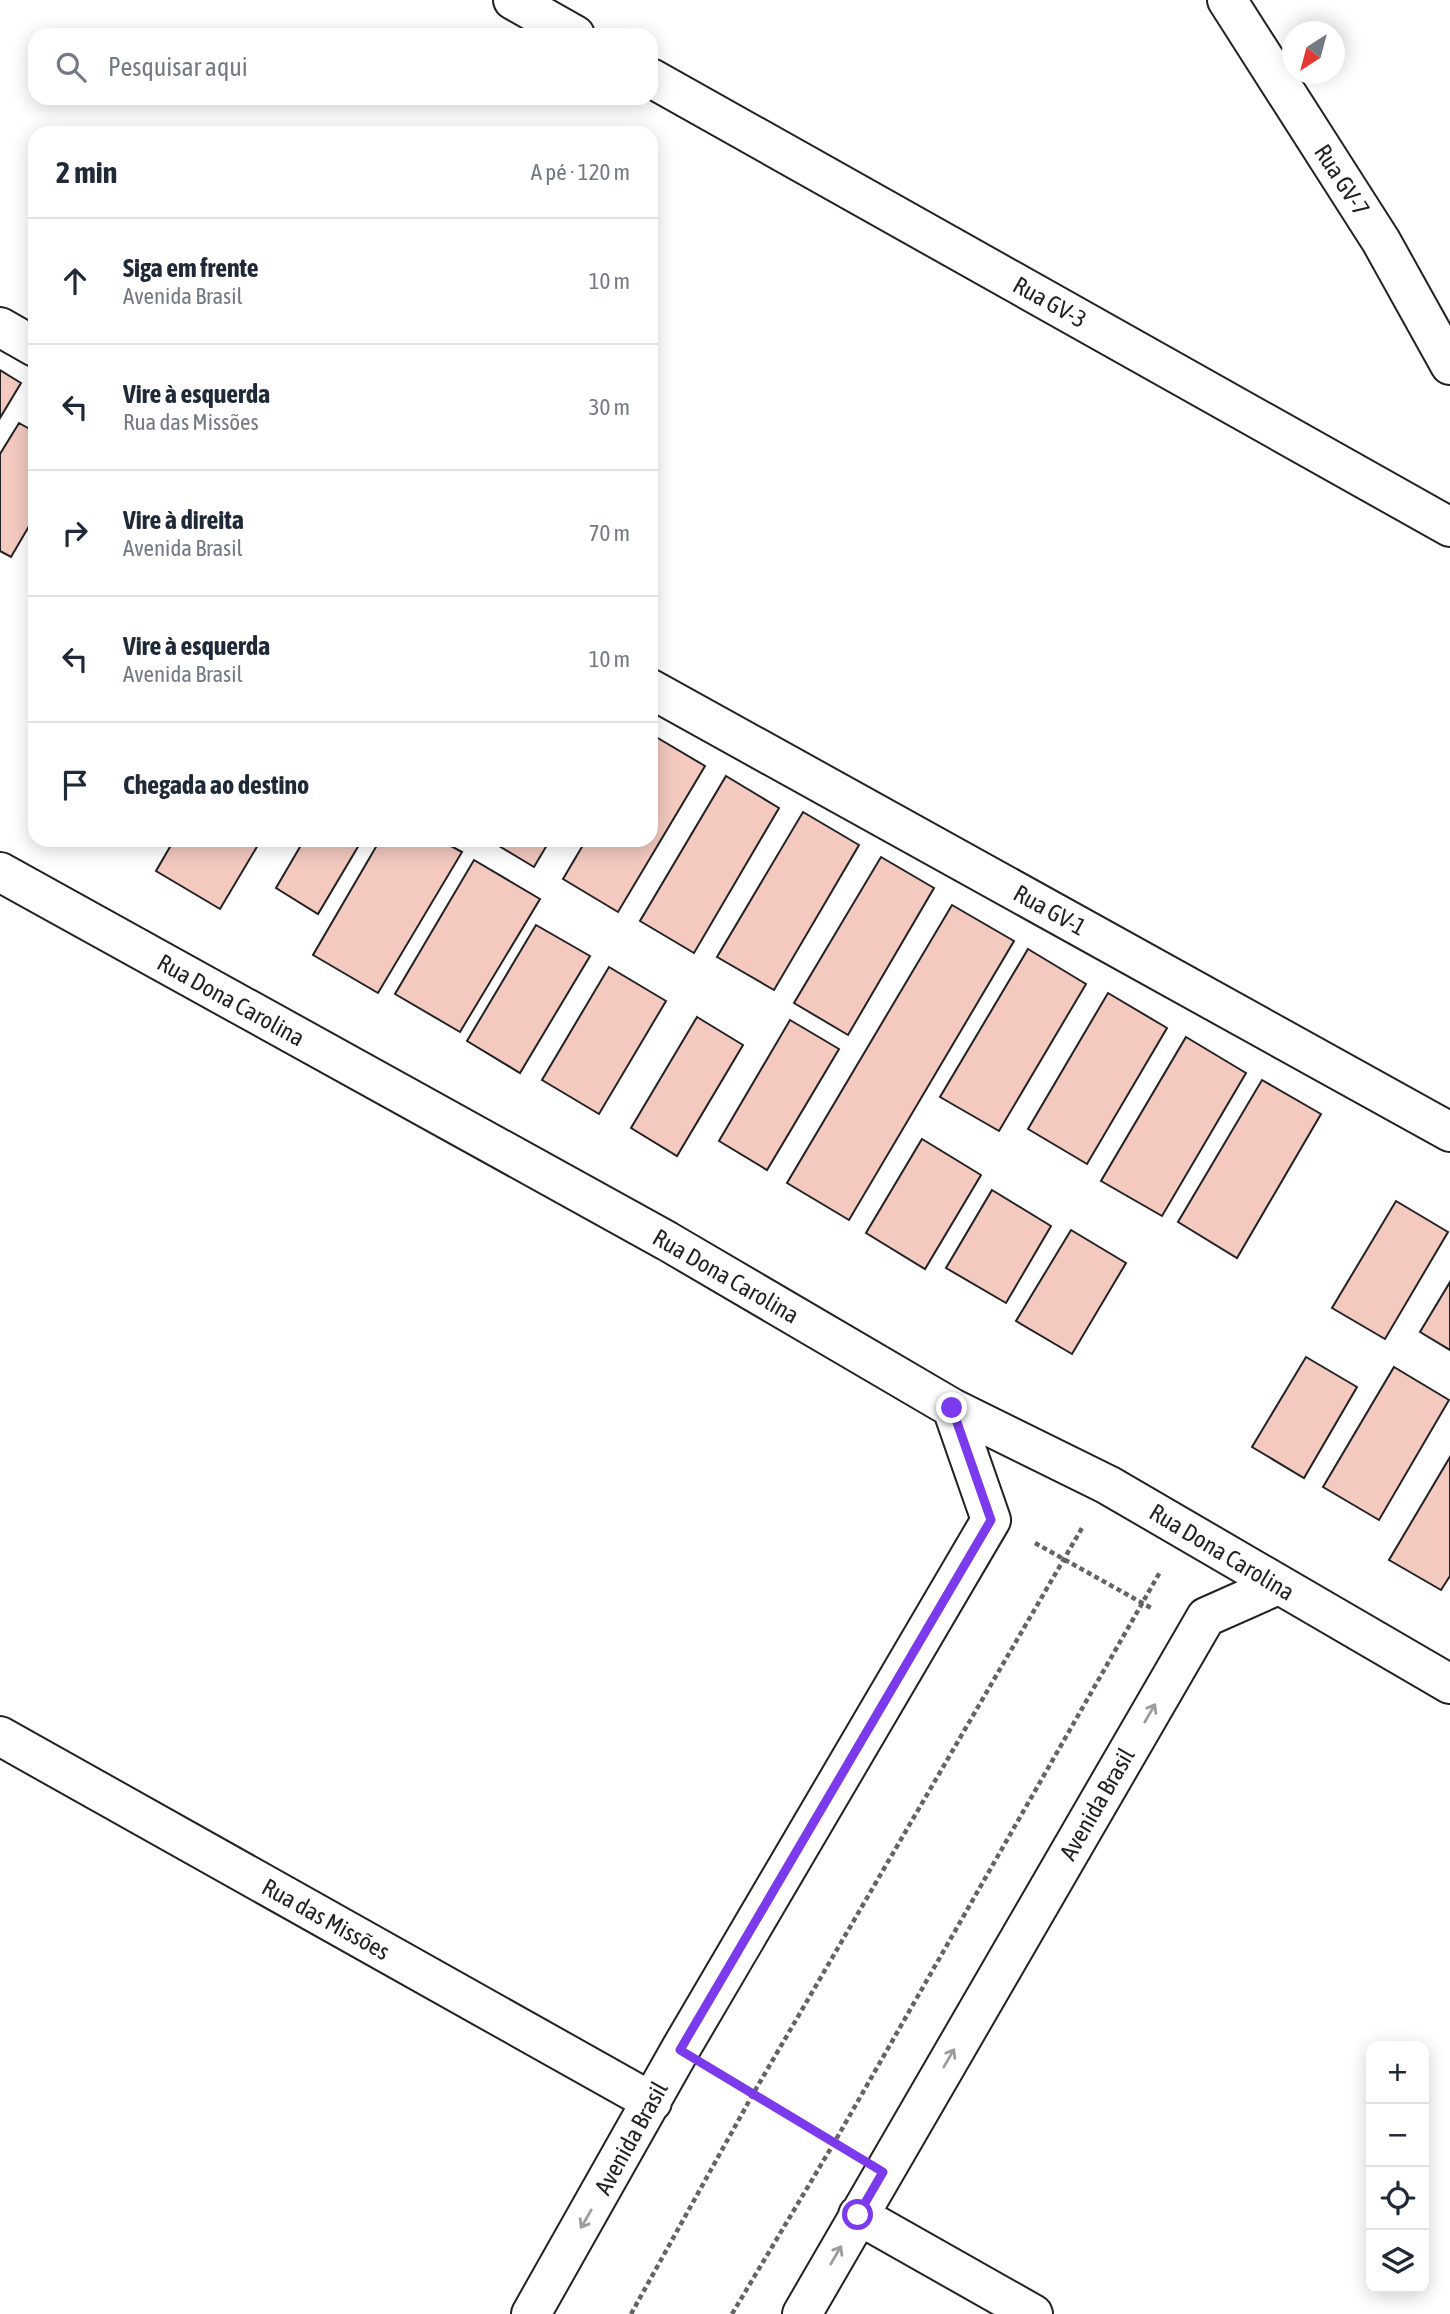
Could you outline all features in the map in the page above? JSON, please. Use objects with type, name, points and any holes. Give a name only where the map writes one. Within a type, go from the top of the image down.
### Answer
[{"type":"street","points":[[513,0],[563,28]]},
{"type":"street","name":"Rua GV-7","points":[[1227,0],[1381,241],[1450,365]]},
{"type":"street","name":"Rua GV-3","points":[[658,82],[1450,527]]},
{"type":"street","points":[[0,327],[28,343]]},
{"type":"street","name":"Rua GV-1","points":[[658,693],[1450,1132]]},
{"type":"street","name":"Rua Dona Carolina","points":[[0,872],[667,1241],[952,1408],[1108,1485],[1450,1684]]},
{"type":"street","points":[[952,1408],[991,1520]]},
{"type":"street","name":"Avenida Brasil","points":[[531,2314],[680,2050],[991,1520]]},
{"type":"street","name":"Avenida Brasil","points":[[802,2314],[1206,1617],[1278,1585]]},
{"type":"street","name":"Rua das Missões","points":[[0,1736],[652,2102]]},
{"type":"street","points":[[858,2215],[1033,2314]]},
{"type":"path","points":[[631,2314],[752,2094],[1108,1485]]},
{"type":"path","points":[[991,1520],[1065,1558],[1195,1636]]},
{"type":"path","points":[[732,2314],[834,2143],[1185,1529]]},
{"type":"path","points":[[680,2050],[883,2172]]},
{"type":"building","points":[[0,370],[21,383],[0,418]]},
{"type":"building","points":[[19,423],[28,428],[28,528],[11,557],[0,551],[0,454]]},
{"type":"building","points":[[658,738],[705,766],[658,845]]},
{"type":"building","points":[[726,776],[779,808],[694,953],[640,921]]},
{"type":"building","points":[[803,812],[859,845],[774,990],[717,957]]},
{"type":"building","points":[[170,847],[257,847],[220,909],[156,871]]},
{"type":"building","points":[[300,847],[358,847],[318,914],[276,888]]},
{"type":"building","points":[[376,847],[453,847],[462,852],[378,993],[313,955]]},
{"type":"building","points":[[501,847],[546,847],[534,867]]},
{"type":"building","points":[[582,847],[657,847],[618,912],[563,879]]},
{"type":"building","points":[[881,857],[934,888],[848,1035],[794,1003]]},
{"type":"building","points":[[474,860],[540,899],[460,1032],[395,994]]},
{"type":"building","points":[[952,905],[1014,941],[849,1220],[787,1183]]},
{"type":"building","points":[[536,925],[590,956],[520,1073],[467,1041]]},
{"type":"building","points":[[1028,949],[1086,984],[999,1131],[940,1097]]},
{"type":"building","points":[[609,967],[666,1001],[599,1114],[542,1080]]},
{"type":"building","points":[[1108,993],[1167,1028],[1087,1164],[1028,1129]]},
{"type":"building","points":[[697,1017],[743,1045],[677,1156],[631,1128]]},
{"type":"building","points":[[790,1020],[839,1049],[767,1170],[719,1141]]},
{"type":"building","points":[[1186,1037],[1246,1073],[1162,1216],[1101,1181]]},
{"type":"building","points":[[1262,1080],[1321,1114],[1237,1258],[1178,1222]]},
{"type":"building","points":[[922,1139],[981,1175],[925,1269],[866,1233]]},
{"type":"building","points":[[992,1190],[1051,1226],[1006,1303],[946,1268]]},
{"type":"building","points":[[1396,1201],[1448,1232],[1385,1339],[1332,1308]]},
{"type":"building","points":[[1071,1230],[1126,1263],[1072,1354],[1016,1321]]},
{"type":"building","points":[[1450,1282],[1450,1350],[1420,1332]]},
{"type":"building","points":[[1306,1357],[1357,1387],[1304,1478],[1252,1447]]},
{"type":"building","points":[[1394,1367],[1449,1400],[1379,1520],[1323,1487]]},
{"type":"building","points":[[1450,1457],[1450,1576],[1441,1590],[1389,1560]]},
{"type":"route","points":[[858,2215],[883,2172],[680,2050],[991,1520],[952,1408]]}]
